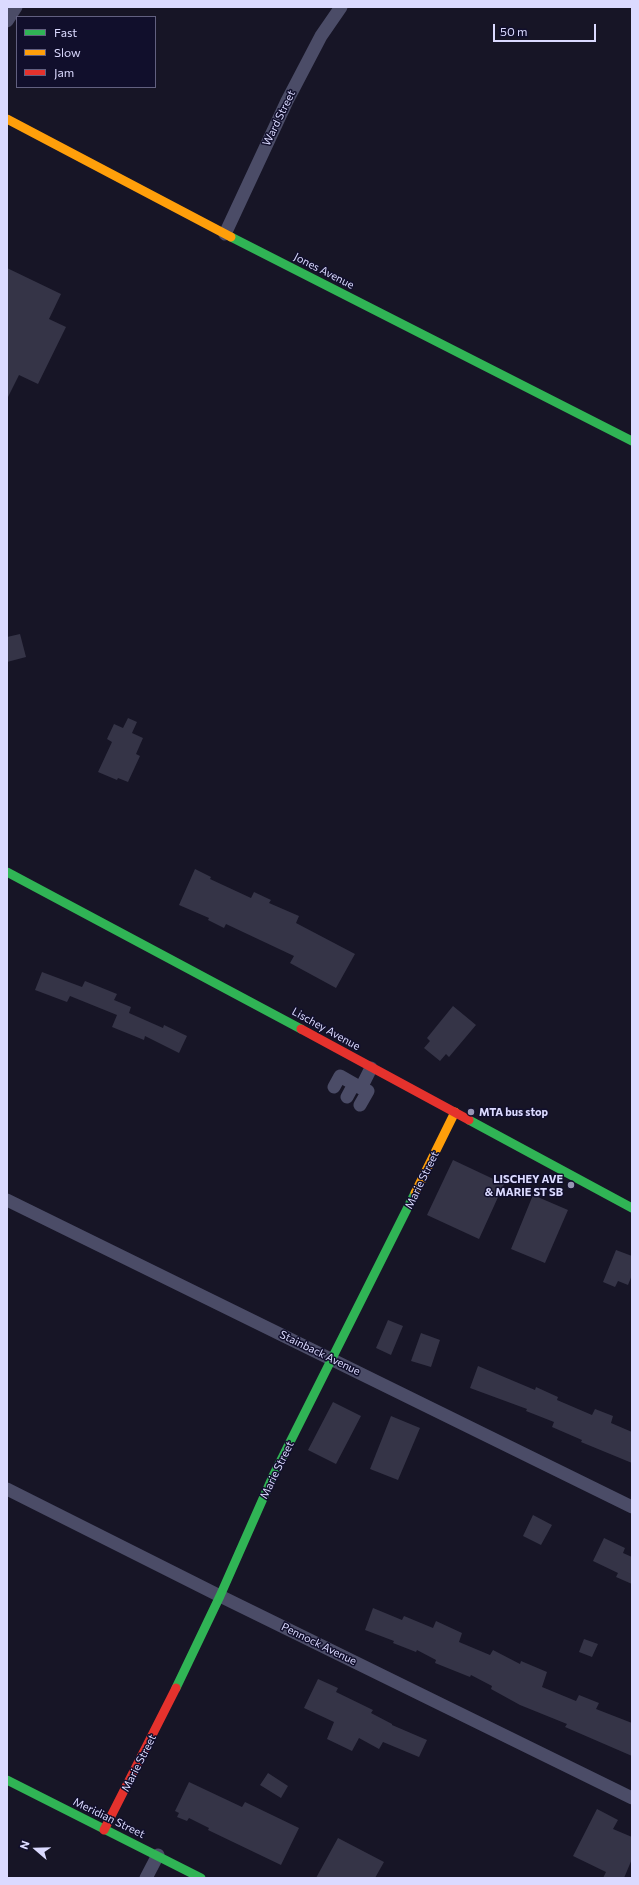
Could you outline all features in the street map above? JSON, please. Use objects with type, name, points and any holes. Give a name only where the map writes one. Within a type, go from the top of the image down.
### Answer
[{"type":"street","points":[[7,21],[16,7]]},
{"type":"street","name":"Ward Street","points":[[225,234],[287,101],[321,36],[341,7]]},
{"type":"street","name":"Jones Avenue","points":[[7,119],[225,234],[632,441]]},
{"type":"street","name":"Lischey Avenue","points":[[7,872],[215,982],[371,1068],[632,1208]]},
{"type":"street","points":[[347,1096],[371,1068]]},
{"type":"street","points":[[334,1087],[340,1076],[357,1086],[368,1090],[360,1105]]},
{"type":"street","name":"Marie Street","points":[[104,1830],[165,1712],[220,1596],[273,1476],[333,1359],[455,1112]]},
{"type":"street","name":"Stainback Avenue","points":[[7,1200],[632,1507]]},
{"type":"street","name":"Pennock Avenue","points":[[7,1489],[220,1596],[632,1798]]},
{"type":"street","name":"Meridian Street","points":[[7,1780],[201,1878]]},
{"type":"street","points":[[146,1878],[158,1855]]},
{"type":"building","points":[[7,268],[61,294],[49,319],[66,327],[38,384],[19,375],[7,399]]},
{"type":"building","points":[[20,634],[26,657],[7,662],[7,637]]},
{"type":"building","points":[[128,718],[137,722],[132,733],[143,738],[136,754],[140,756],[128,782],[118,778],[117,780],[98,772],[112,742],[107,739],[114,724],[123,728]]},
{"type":"building","points":[[195,869],[211,877],[210,879],[251,898],[254,892],[271,900],[269,903],[299,916],[296,923],[355,954],[336,988],[290,963],[294,956],[226,924],[224,928],[208,920],[209,918],[179,905]]},
{"type":"building","points":[[42,972],[82,987],[85,981],[117,994],[114,1000],[131,1007],[129,1013],[163,1028],[164,1025],[187,1036],[179,1053],[145,1036],[144,1040],[112,1027],[117,1015],[70,996],[67,1002],[35,990]]},
{"type":"building","points":[[453,1006],[476,1025],[449,1057],[446,1054],[440,1061],[424,1048],[430,1041],[427,1038]]},
{"type":"building","points":[[453,1160],[504,1184],[479,1239],[427,1215]]},
{"type":"building","points":[[533,1195],[568,1210],[545,1263],[511,1249]]},
{"type":"building","points":[[616,1250],[632,1256],[632,1275],[628,1285],[618,1281],[615,1287],[603,1282]]},
{"type":"building","points":[[388,1320],[403,1326],[391,1355],[376,1348]]},
{"type":"building","points":[[421,1333],[440,1340],[431,1367],[411,1361]]},
{"type":"building","points":[[478,1366],[535,1390],[536,1387],[558,1397],[557,1400],[592,1415],[595,1409],[613,1416],[611,1423],[632,1432],[632,1463],[581,1442],[582,1440],[552,1427],[554,1422],[526,1411],[527,1409],[470,1388]]},
{"type":"building","points":[[333,1402],[361,1416],[336,1464],[308,1450]]},
{"type":"building","points":[[391,1416],[420,1428],[398,1480],[370,1469]]},
{"type":"building","points":[[533,1515],[552,1525],[541,1545],[523,1536]]},
{"type":"building","points":[[604,1538],[625,1548],[623,1553],[632,1557],[632,1584],[616,1577],[618,1573],[593,1561]]},
{"type":"building","points":[[373,1608],[402,1620],[404,1616],[433,1628],[436,1621],[462,1633],[459,1642],[490,1655],[493,1650],[520,1664],[521,1661],[547,1672],[542,1687],[576,1701],[579,1695],[599,1703],[596,1709],[632,1723],[632,1756],[565,1727],[567,1724],[520,1705],[491,1689],[492,1686],[471,1675],[470,1677],[435,1663],[436,1660],[417,1650],[416,1652],[393,1643],[394,1641],[365,1630]]},
{"type":"building","points":[[584,1639],[598,1644],[592,1657],[579,1652]]},
{"type":"building","points":[[318,1679],[338,1688],[336,1692],[373,1710],[371,1713],[392,1725],[427,1740],[419,1757],[383,1742],[379,1749],[359,1738],[352,1751],[327,1739],[334,1722],[304,1708]]},
{"type":"building","points":[[268,1773],[288,1786],[281,1798],[260,1785]]},
{"type":"building","points":[[189,1782],[242,1807],[245,1802],[299,1828],[281,1865],[208,1830],[209,1828],[189,1818],[187,1821],[177,1817],[179,1813],[175,1811]]},
{"type":"building","points":[[597,1809],[618,1820],[613,1829],[632,1837],[632,1859],[624,1878],[603,1878],[606,1872],[573,1856]]},
{"type":"building","points":[[338,1838],[384,1862],[375,1878],[316,1878]]},
{"type":"traffic: fast","points":[[231,237],[632,441]]},
{"type":"traffic: fast","points":[[7,872],[301,1029]]},
{"type":"traffic: fast","points":[[469,1120],[632,1208]]},
{"type":"traffic: fast","points":[[176,1688],[220,1596],[273,1476],[415,1193]]},
{"type":"traffic: fast","points":[[7,1780],[201,1878]]},
{"type":"traffic: slow","points":[[7,119],[231,237]]},
{"type":"traffic: slow","points":[[415,1193],[455,1112]]},
{"type":"traffic: jam","points":[[301,1029],[469,1120]]},
{"type":"traffic: jam","points":[[104,1830],[176,1688]]},
{"type":"place","name":"MTA bus stop","points":[[471,1112]]},
{"type":"place","name":"LISCHEY AVE & MARIE ST SB","points":[[571,1185]]}]
